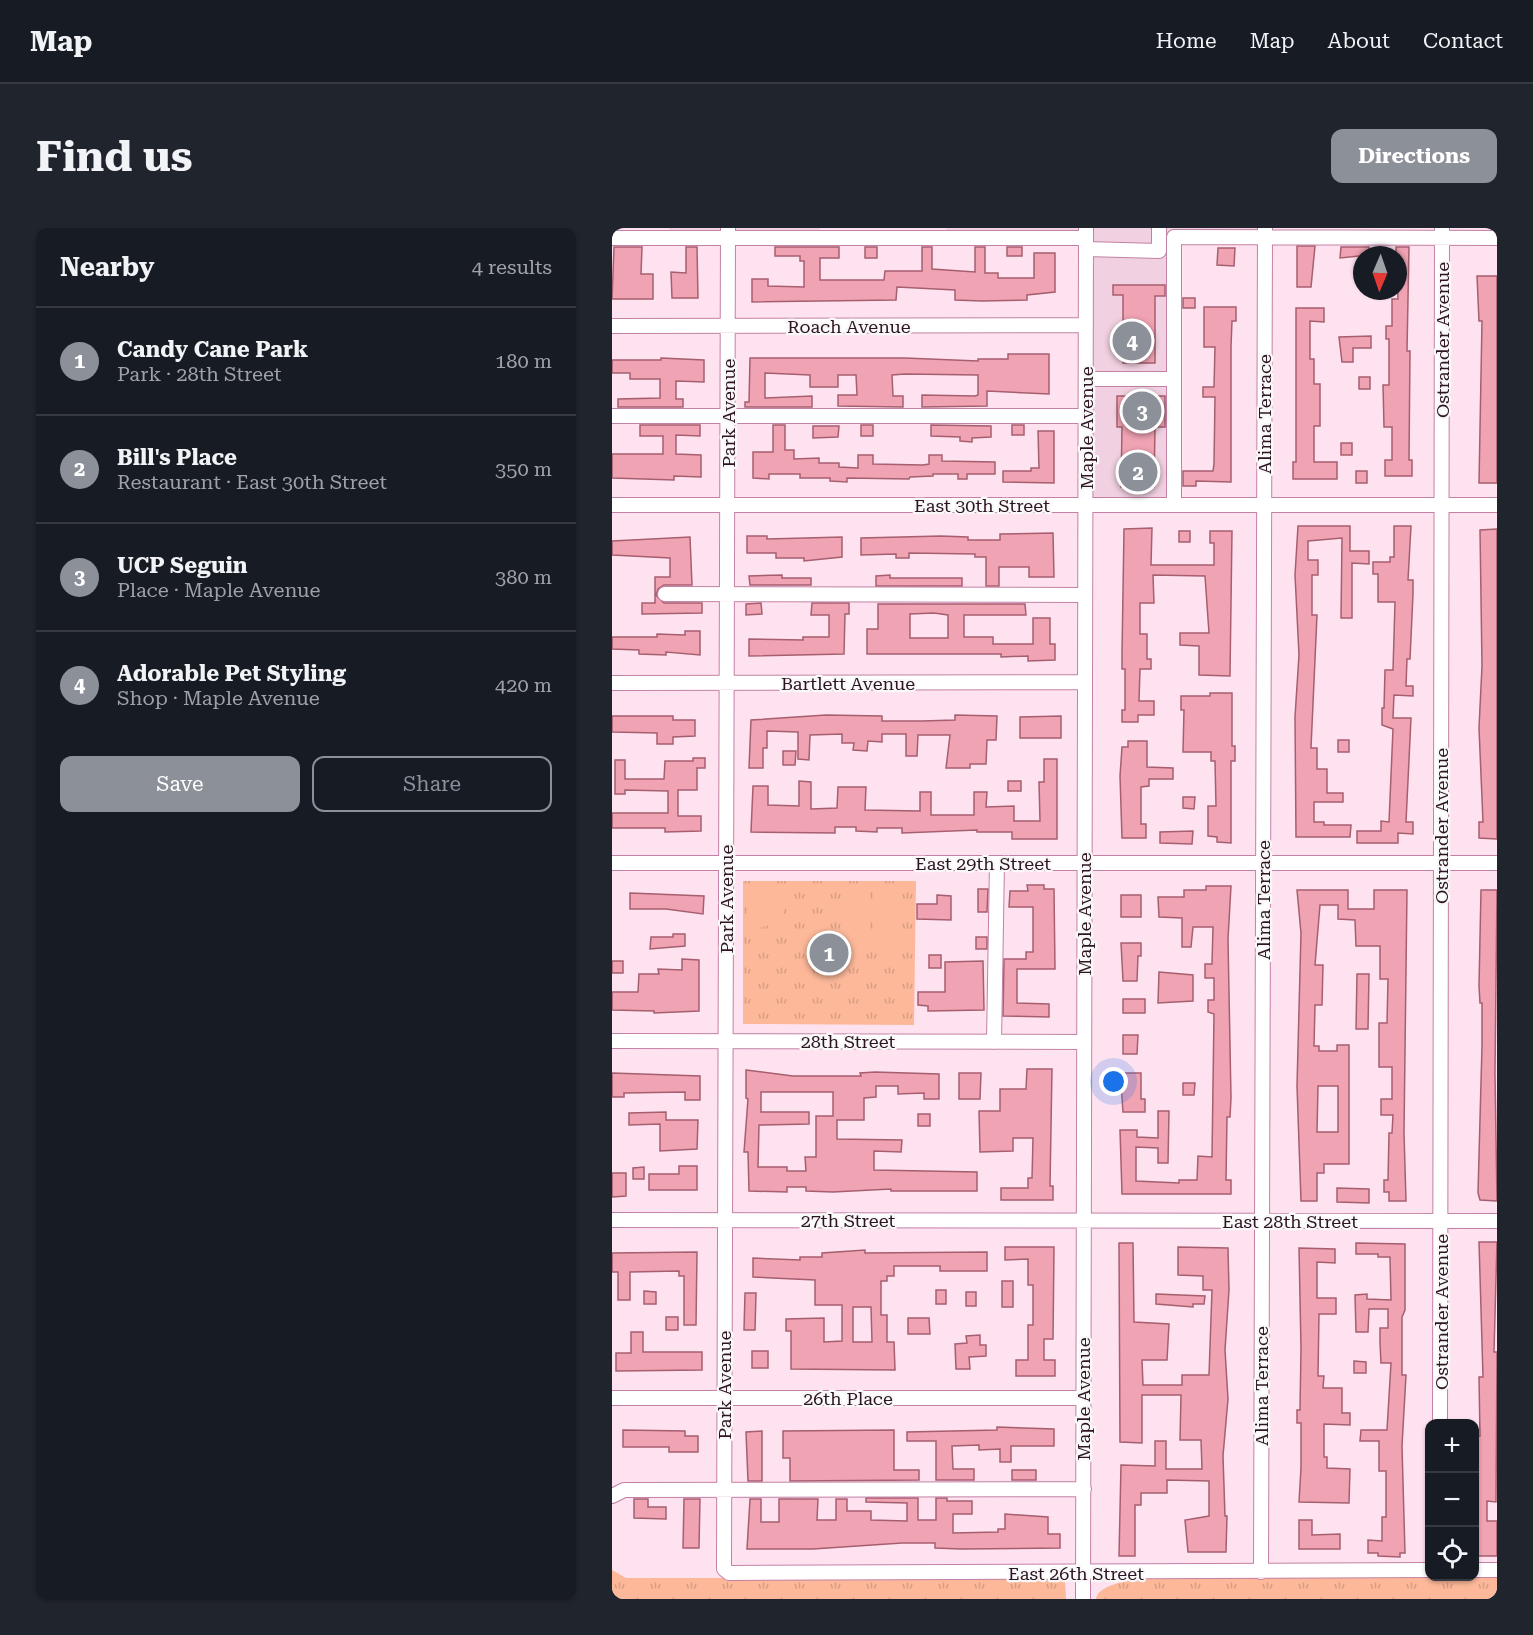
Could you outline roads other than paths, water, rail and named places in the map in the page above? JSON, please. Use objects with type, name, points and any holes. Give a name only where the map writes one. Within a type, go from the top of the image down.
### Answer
[{"type":"street","points":[[612,238],[728,233],[1086,238],[1159,251],[1159,228]]},
{"type":"street","name":"Park Avenue","points":[[723,1569],[728,233]]},
{"type":"street","points":[[1174,505],[1174,237],[1265,233],[1442,233],[1497,238]]},
{"type":"street","name":"Alima Terrace","points":[[1261,1572],[1265,233]]},
{"type":"street","name":"Ostrander Avenue","points":[[1440,1419],[1442,233]]},
{"type":"street","name":"Maple Avenue","points":[[1083,1599],[1086,238]]},
{"type":"street","name":"Roach Avenue","points":[[612,326],[1086,325]]},
{"type":"street","points":[[1086,379],[1174,379]]},
{"type":"street","points":[[612,416],[1086,416]]},
{"type":"street","name":"East 30th Street","points":[[612,505],[1497,505]]},
{"type":"street","points":[[665,594],[1085,595]]},
{"type":"street","name":"Bartlett Avenue","points":[[612,683],[1085,682]]},
{"type":"street","name":"East 29th Street","points":[[612,863],[1497,863]]},
{"type":"street","points":[[994,1042],[997,863]]},
{"type":"street","name":"28th Street","points":[[612,1041],[1084,1042]]},
{"type":"street","name":"27th Street","points":[[612,1220],[1083,1221]]},
{"type":"street","name":"East 28th Street","points":[[1083,1221],[1497,1221]]},
{"type":"street","name":"26th Place","points":[[612,1398],[1083,1398]]},
{"type":"street","points":[[612,1496],[624,1490],[1084,1490]]},
{"type":"street","name":"East 26th Street","points":[[723,1569],[729,1573],[1425,1570]]},
{"type":"street","points":[[1479,1570],[1497,1570]]},
{"type":"place","name":"Adorable Pet Styling","points":[[1132,341]]},
{"type":"place","name":"UCP Seguin","points":[[1142,411]]},
{"type":"place","name":"Bill's Place","points":[[1138,472]]},
{"type":"place","name":"Candy Cane Park","points":[[829,953]]}]
